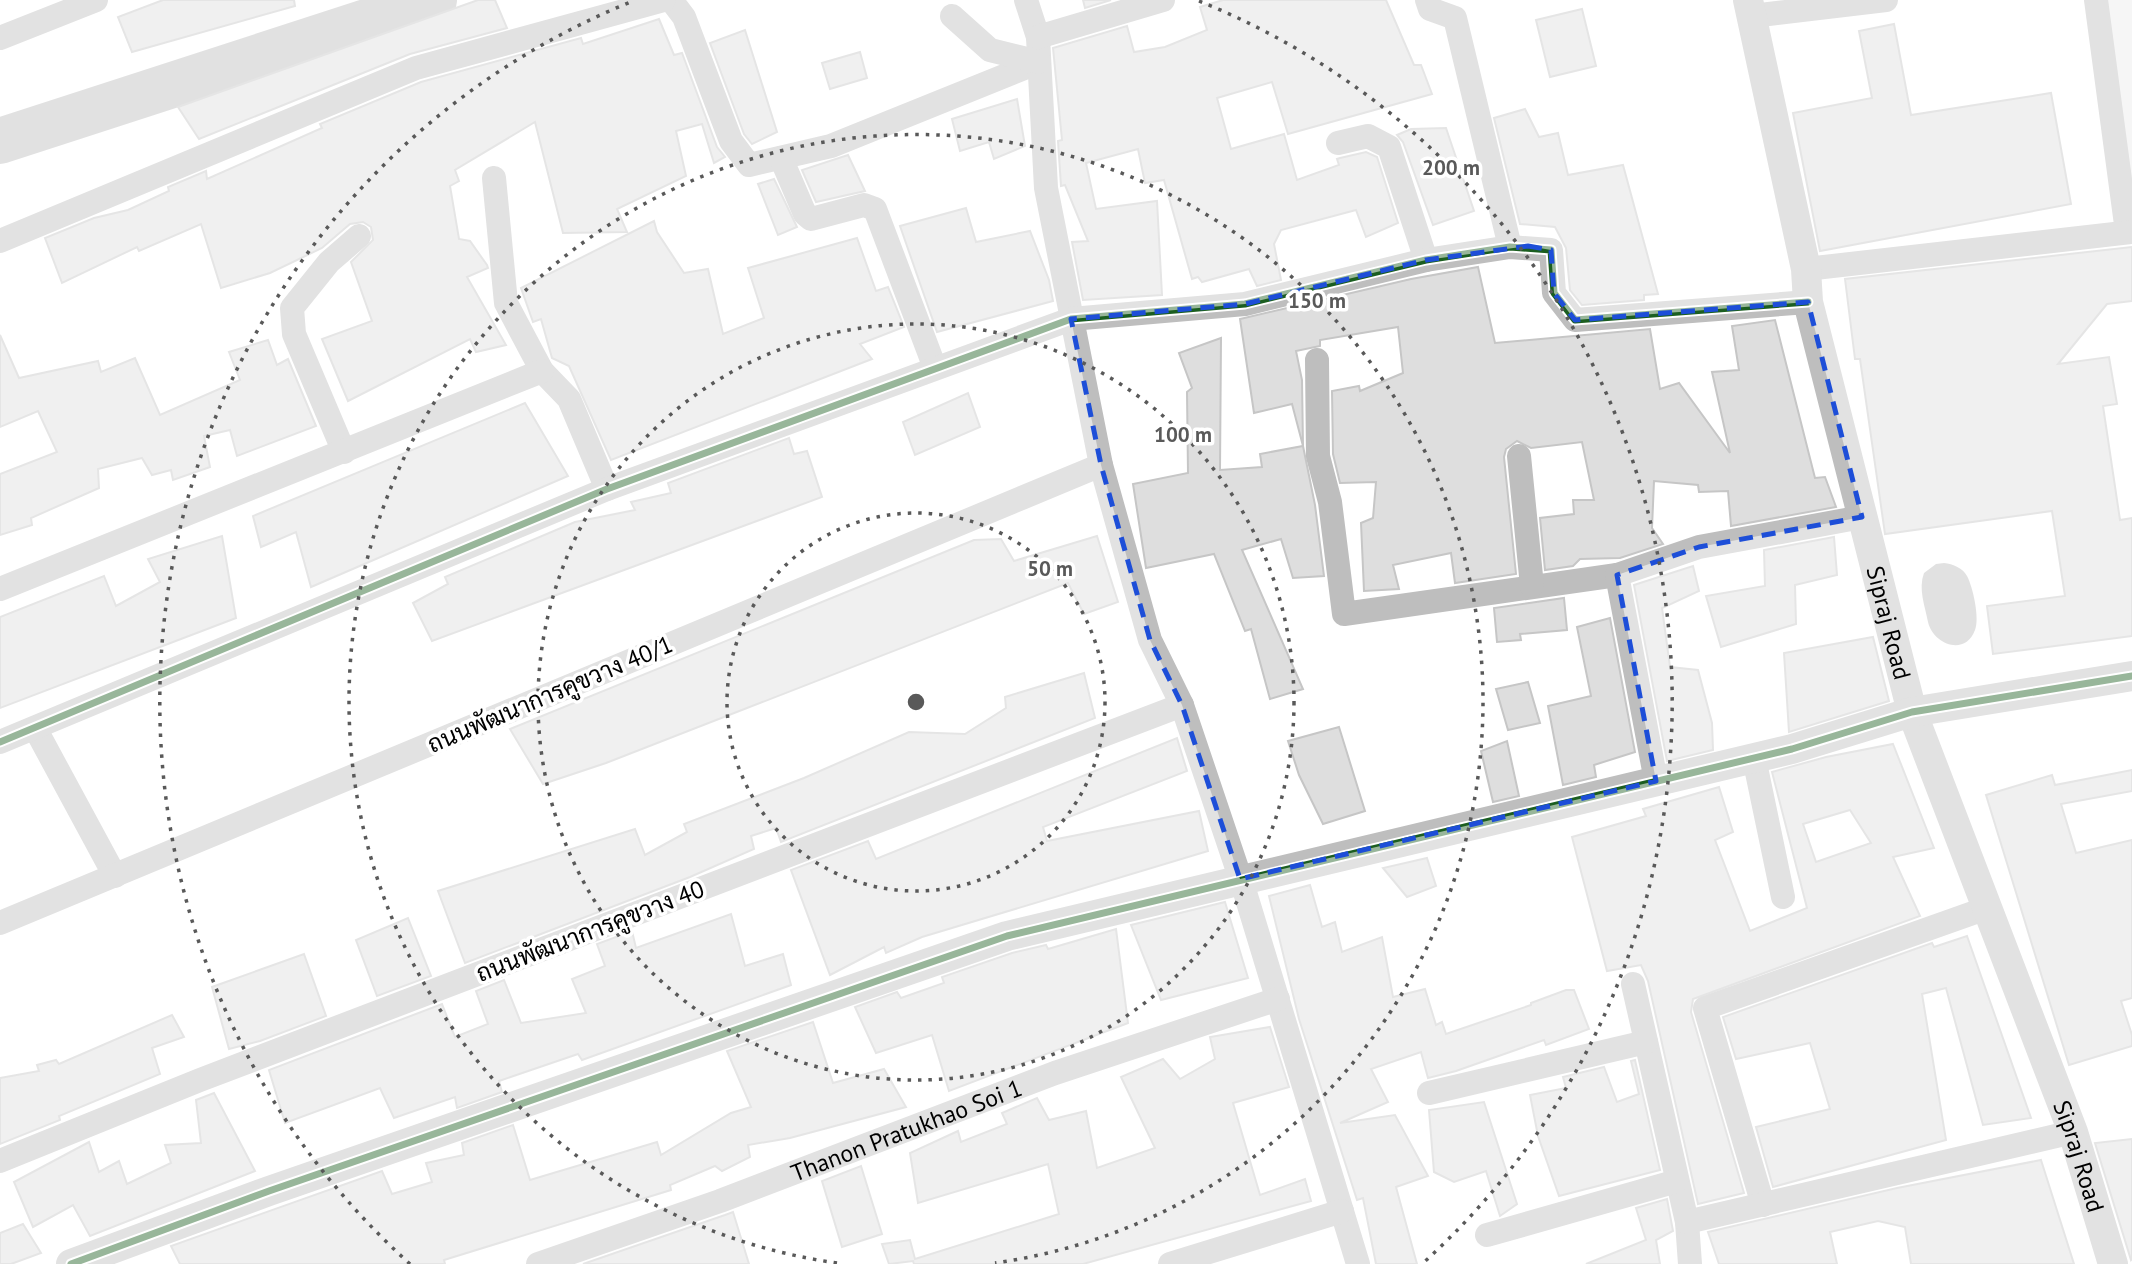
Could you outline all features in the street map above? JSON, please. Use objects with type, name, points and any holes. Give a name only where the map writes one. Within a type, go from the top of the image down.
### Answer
[{"type":"street","points":[[0,38],[96,0]]},
{"type":"street","points":[[0,240],[416,68],[664,0]]},
{"type":"street","points":[[671,0],[684,18],[731,141],[749,165],[831,146],[1039,50],[1163,0]]},
{"type":"street","points":[[1026,0],[1039,50],[1046,188],[1101,465],[1150,640],[1182,705],[1278,999],[1358,1264]]},
{"type":"street","points":[[1427,0],[1430,9],[1455,19],[1510,247]]},
{"type":"street","points":[[1750,8],[1886,0]]},
{"type":"street","points":[[1805,269],[2130,232],[2096,0]]},
{"type":"street","name":"Sipraj Road","points":[[1750,8],[1805,269],[1808,302],[1912,712],[2073,1132],[2113,1264]]},
{"type":"street","points":[[952,16],[990,50],[1039,50]]},
{"type":"street","points":[[1338,143],[1368,136],[1389,147],[1426,260]]},
{"type":"street","points":[[781,158],[805,214],[811,219],[864,205],[875,209],[935,369]]},
{"type":"street","points":[[494,178],[506,303],[542,371],[569,399],[607,489]]},
{"type":"street","points":[[344,452],[294,334],[292,307],[329,262],[359,236]]},
{"type":"street","points":[[0,742],[607,489],[1071,319],[1245,304],[1426,260],[1528,246],[1551,250],[1554,293],[1575,320],[1808,302]]},
{"type":"street","points":[[1317,360],[1318,456],[1330,502],[1344,614],[1616,575],[1699,547],[1862,517]]},
{"type":"street","points":[[0,589],[542,371]]},
{"type":"street","points":[[1519,456],[1532,586]]},
{"type":"street","name":"ถนนพัฒนาการคูขวาง 40/1","points":[[0,923],[1101,465]]},
{"type":"street","points":[[1616,575],[1656,781]]},
{"type":"street","points":[[71,1264],[269,1191],[1007,936],[1754,758],[1912,712],[2132,676]]},
{"type":"street","name":"ถนนพัฒนาการคูขวาง 40","points":[[0,1161],[200,1080],[1182,705]]},
{"type":"street","points":[[35,727],[116,876]]},
{"type":"street","points":[[1754,758],[1783,897]]},
{"type":"street","points":[[1763,1205],[1706,1008],[1987,908]]},
{"type":"street","points":[[1633,984],[1687,1222],[1689,1264]]},
{"type":"street","name":"Thanon Pratukhao Soi 1","points":[[538,1264],[720,1201],[1055,1073],[1278,999]]},
{"type":"street","points":[[1429,1093],[1646,1042]]},
{"type":"street","points":[[1687,1222],[2073,1132]]},
{"type":"street","points":[[1487,1235],[1677,1181]]},
{"type":"street","points":[[1170,1264],[1342,1211]]},
{"type":"highlighted area","points":[[1528,246],[1551,250],[1554,293],[1575,320],[1808,302],[1862,517],[1699,547],[1617,575],[1656,781],[1240,879],[1182,705],[1150,640],[1101,465],[1071,319],[1245,304],[1426,260]]},
{"type":"shaded area","points":[[2096,0],[2132,0],[2132,232]]},
{"type":"shaded area","points":[[1936,564],[1951,564],[1965,573],[1975,603],[1975,630],[1964,643],[1957,645],[1942,641],[1931,630],[1923,598],[1924,573]]},
{"type":"building","points":[[163,0],[294,0],[295,6],[132,52],[118,17]]},
{"type":"building","points":[[478,0],[495,0],[507,28],[410,54],[199,139],[178,107]]},
{"type":"building","points":[[1083,0],[1111,0],[1085,8]]},
{"type":"building","points":[[1223,0],[1386,0],[1414,65],[1421,65],[1432,94],[1288,134],[1272,82],[1217,98],[1231,149],[1284,134],[1297,180],[1339,165],[1337,159],[1340,158],[1366,152],[1377,157],[1398,223],[1366,237],[1356,210],[1281,230],[1274,244],[1281,280],[1257,286],[1249,269],[1202,282],[1198,277],[1192,279],[1164,180],[1145,183],[1138,149],[1086,163],[1096,209],[1157,201],[1162,295],[1083,300],[1072,242],[1088,241],[1065,185],[1061,186],[1058,141],[1062,140],[1053,48],[1127,26],[1134,52],[1165,47],[1207,30],[1200,7]]},
{"type":"building","points":[[1582,9],[1596,66],[1550,77],[1536,20]]},
{"type":"building","points":[[659,19],[674,55],[682,53],[717,147],[725,157],[714,163],[702,124],[676,131],[686,176],[617,209],[627,232],[563,233],[535,122],[455,170],[459,181],[450,186],[459,239],[470,241],[488,268],[467,277],[506,345],[476,352],[470,339],[348,401],[322,339],[372,321],[351,262],[373,240],[371,227],[363,222],[350,224],[322,248],[270,273],[221,288],[201,224],[139,251],[137,247],[62,283],[45,238],[94,218],[128,210],[169,191],[168,187],[206,171],[207,179],[322,128],[320,124],[421,82],[581,38],[583,44]]},
{"type":"building","points":[[1894,24],[1911,115],[2051,93],[2071,204],[1820,251],[1793,113],[1872,98],[1859,31]]},
{"type":"building","points":[[745,30],[777,132],[752,144],[744,134],[710,43]]},
{"type":"building","points":[[860,52],[867,78],[830,89],[822,63]]},
{"type":"building","points":[[1017,99],[1025,146],[994,159],[989,142],[960,151],[952,119]]},
{"type":"building","points":[[1525,109],[1539,137],[1558,133],[1568,175],[1623,165],[1658,294],[1644,295],[1644,300],[1582,305],[1570,290],[1566,248],[1555,227],[1520,224],[1494,118]]},
{"type":"building","points":[[1446,128],[1474,211],[1433,225],[1403,142],[1397,135],[1411,129]]},
{"type":"building","points":[[848,155],[865,191],[816,202],[802,170]]},
{"type":"building","points":[[774,179],[797,227],[778,235],[758,184]]},
{"type":"building","points":[[966,208],[976,242],[1030,231],[1049,280],[1053,301],[937,332],[900,226]]},
{"type":"building","points":[[654,221],[657,232],[684,273],[708,269],[723,334],[764,318],[748,268],[857,238],[876,291],[888,287],[904,327],[860,344],[872,359],[611,460],[569,366],[552,358],[541,319],[533,322],[521,288]]},
{"type":"building","points":[[2132,247],[2132,301],[2107,304],[2058,364],[2109,357],[2117,404],[2103,406],[2120,520],[2132,518],[2132,636],[1993,654],[1987,606],[2065,596],[2052,511],[1885,534],[1860,359],[1855,359],[1845,279]]},
{"type":"building","points":[[1478,267],[1495,343],[1650,329],[1660,389],[1679,383],[1730,453],[1712,372],[1739,370],[1732,326],[1775,320],[1815,478],[1825,477],[1836,507],[1731,526],[1728,491],[1699,492],[1698,485],[1654,481],[1652,528],[1663,544],[1620,558],[1580,559],[1573,566],[1545,570],[1540,518],[1574,514],[1573,500],[1594,500],[1582,442],[1531,448],[1517,441],[1506,449],[1504,457],[1516,574],[1455,583],[1451,553],[1393,565],[1399,589],[1364,591],[1361,523],[1373,518],[1376,482],[1340,483],[1333,454],[1332,391],[1359,386],[1360,391],[1403,373],[1398,327],[1320,340],[1320,346],[1296,351],[1302,380],[1303,446],[1292,404],[1254,413],[1240,319],[1411,279]]},
{"type":"building","points":[[0,335],[19,378],[98,361],[101,372],[135,358],[160,415],[240,380],[229,352],[268,340],[277,365],[288,359],[316,426],[237,456],[230,430],[204,436],[210,467],[173,480],[171,470],[152,475],[142,458],[98,469],[99,488],[31,518],[32,525],[0,535],[0,474],[57,452],[38,411],[0,427]]},
{"type":"building","points":[[1221,338],[1220,470],[1262,467],[1260,454],[1303,446],[1315,505],[1324,576],[1293,578],[1281,539],[1242,550],[1303,689],[1270,699],[1251,629],[1245,631],[1214,554],[1146,568],[1133,484],[1188,473],[1187,392],[1192,388],[1179,353]]},
{"type":"building","points":[[968,393],[980,427],[915,455],[903,422]]},
{"type":"building","points":[[525,403],[568,476],[311,587],[296,532],[261,547],[253,516]]},
{"type":"building","points":[[789,438],[794,454],[807,451],[822,497],[432,641],[413,603],[448,584],[445,577],[575,522],[635,510],[631,502],[671,493],[668,483]]},
{"type":"building","points":[[222,536],[236,618],[0,708],[0,617],[104,576],[116,606],[160,582],[148,559]]},
{"type":"building","points":[[1097,536],[1118,602],[1084,614],[1068,583],[606,763],[543,784],[510,729],[974,540],[1001,539],[1014,561]]},
{"type":"building","points":[[1834,537],[1837,575],[1795,585],[1796,624],[1721,647],[1706,596],[1765,586],[1764,550]]},
{"type":"building","points":[[1693,566],[1699,591],[1662,608],[1670,667],[1698,670],[1712,723],[1713,750],[1667,761],[1634,585]]},
{"type":"building","points":[[1564,598],[1567,630],[1520,634],[1521,640],[1497,642],[1494,608]]},
{"type":"building","points":[[1610,618],[1635,752],[1594,765],[1596,777],[1563,785],[1548,706],[1591,696],[1577,627]]},
{"type":"building","points":[[1873,637],[1889,701],[1789,732],[1784,653]]},
{"type":"building","points":[[1084,673],[1095,718],[781,842],[776,828],[751,836],[754,849],[690,877],[465,963],[438,891],[635,829],[645,855],[687,832],[684,824],[804,778],[909,732],[965,734],[1006,708],[1005,697]]},
{"type":"building","points":[[1528,682],[1540,723],[1508,730],[1496,689]]},
{"type":"building","points":[[1339,727],[1365,811],[1323,824],[1299,775],[1288,741]]},
{"type":"building","points":[[1177,738],[1187,771],[1043,827],[1047,841],[1199,811],[1208,851],[922,937],[886,953],[884,947],[830,975],[791,870],[868,841],[876,859]]},
{"type":"building","points":[[1507,741],[1519,796],[1493,802],[1481,751]]},
{"type":"building","points":[[1893,744],[1934,848],[1893,857],[1920,916],[1693,999],[1691,1012],[1744,1193],[1698,1204],[1648,981],[1641,965],[1607,971],[1572,837],[1646,816],[1643,809],[1719,787],[1733,832],[1715,840],[1750,931],[1807,908],[1772,772],[1826,757]],"holes":[[[1850,810],[1871,843],[1816,862],[1803,824]]]},
{"type":"building","points":[[2132,770],[2132,791],[2061,804],[2076,853],[2132,840],[2132,998],[2121,1001],[2132,1035],[2132,1046],[2069,1065],[1986,795],[2052,775],[2055,785]]},
{"type":"building","points":[[1427,858],[1436,886],[1407,897],[1383,868]]},
{"type":"building","points":[[1310,885],[1322,927],[1335,922],[1342,952],[1382,937],[1393,997],[1425,989],[1436,1025],[1442,1022],[1446,1034],[1566,990],[1574,990],[1589,1029],[1546,1045],[1544,1040],[1428,1078],[1421,1052],[1371,1069],[1388,1102],[1340,1123],[1395,1115],[1428,1176],[1396,1187],[1417,1264],[1376,1264],[1363,1198],[1357,1200],[1299,1019],[1269,896]]},
{"type":"building","points":[[1225,902],[1248,978],[1161,1000],[1131,925]]},
{"type":"building","points":[[731,914],[745,966],[783,954],[791,985],[582,1060],[578,1054],[499,1081],[502,1092],[457,1108],[455,1097],[394,1118],[380,1088],[285,1123],[269,1070],[442,1004],[455,1037],[488,1024],[476,991],[504,980],[521,1023],[586,1013],[572,979],[605,966],[597,944],[632,931],[636,948]]},
{"type":"building","points":[[408,918],[431,976],[377,996],[356,940]]},
{"type":"building","points":[[1116,929],[1128,1023],[949,1091],[932,1035],[876,1053],[855,1007],[897,992],[901,998],[944,983],[942,977],[1012,953],[1046,945],[1048,949]]},
{"type":"building","points":[[1967,936],[2031,1118],[1983,1125],[1946,988],[1922,994],[1946,1140],[1773,1187],[1756,1127],[1830,1109],[1810,1043],[1736,1059],[1723,1017],[1932,943],[1934,947]]},
{"type":"building","points":[[304,954],[326,1016],[260,1041],[229,1049],[212,987]]},
{"type":"building","points":[[172,1015],[184,1037],[152,1048],[160,1074],[0,1144],[0,1078],[39,1071],[37,1065],[56,1060],[59,1064]]},
{"type":"building","points":[[813,1022],[833,1083],[884,1069],[906,1107],[790,1138],[748,1145],[750,1157],[722,1171],[715,1166],[670,1185],[671,1190],[444,1260],[445,1264],[180,1264],[171,1246],[382,1171],[392,1194],[432,1182],[426,1163],[464,1155],[462,1143],[513,1125],[530,1180],[657,1142],[661,1155],[731,1113],[751,1107],[727,1051]]},
{"type":"building","points":[[1270,1027],[1289,1087],[1233,1103],[1260,1195],[1305,1179],[1311,1201],[1083,1264],[914,1264],[913,1261],[889,1264],[882,1244],[910,1240],[915,1259],[1059,1214],[1048,1164],[918,1203],[910,1153],[958,1131],[961,1142],[1007,1124],[1002,1113],[1037,1098],[1049,1120],[1086,1111],[1097,1168],[1155,1148],[1121,1077],[1163,1059],[1180,1079],[1215,1059],[1210,1037]]},
{"type":"building","points":[[1635,1060],[1660,1170],[1559,1196],[1538,1136],[1530,1095],[1566,1088],[1563,1077],[1604,1067],[1617,1102],[1639,1094],[1631,1061]]},
{"type":"building","points":[[214,1093],[255,1171],[90,1236],[73,1205],[33,1227],[14,1182],[89,1142],[99,1172],[119,1161],[127,1184],[171,1163],[165,1145],[201,1143],[196,1100]]},
{"type":"building","points":[[1484,1102],[1517,1204],[1500,1216],[1486,1171],[1454,1182],[1434,1172],[1429,1110]]},
{"type":"building","points":[[2132,1139],[2132,1259],[2131,1260],[2095,1143]]},
{"type":"building","points":[[2041,1160],[2074,1264],[1911,1264],[1905,1227],[1878,1221],[1830,1232],[1837,1264],[1719,1264],[1708,1232],[1897,1188]]},
{"type":"building","points":[[861,1166],[882,1234],[842,1247],[822,1181]]},
{"type":"building","points":[[1667,1199],[1673,1231],[1656,1240],[1660,1264],[1586,1264],[1646,1240],[1636,1208]]},
{"type":"building","points":[[733,1212],[749,1264],[583,1264],[725,1215]]},
{"type":"building","points":[[23,1224],[41,1253],[11,1264],[0,1264],[0,1233]]},
{"type":"waterway","points":[[0,141],[434,0]]},
{"type":"cycle path","points":[[0,742],[607,489],[1071,319],[1245,304],[1426,260],[1510,247],[1551,250],[1554,293],[1575,320],[1808,302]]},
{"type":"cycle path","points":[[71,1264],[269,1191],[1007,936],[1792,749],[1912,712],[2132,676]]}]
